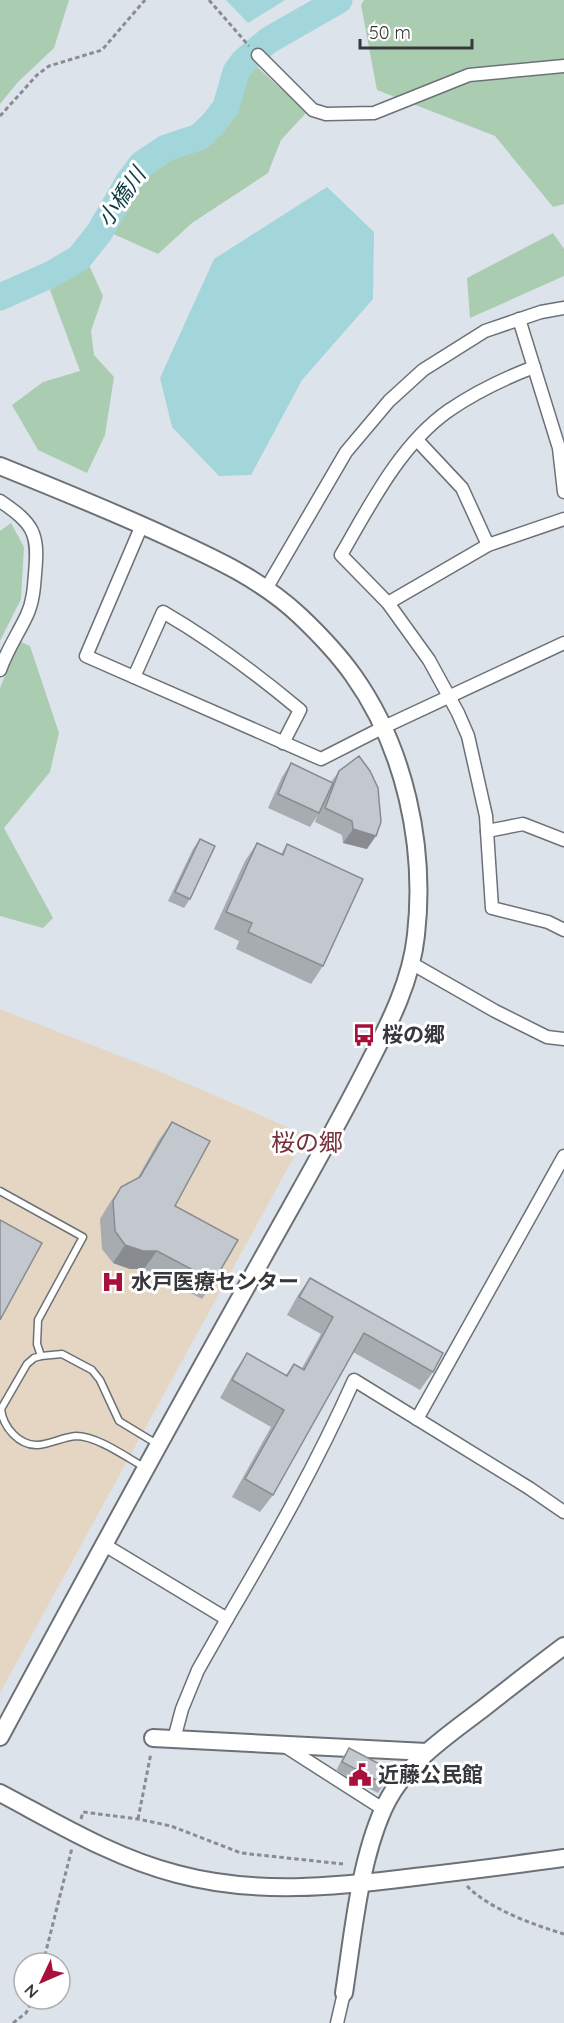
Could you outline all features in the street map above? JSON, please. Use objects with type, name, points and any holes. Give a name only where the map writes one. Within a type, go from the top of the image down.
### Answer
[{"type":"street","points":[[254,51],[314,110],[326,114],[374,113],[469,75],[564,66]]},
{"type":"street","points":[[266,589],[346,452],[389,401],[432,364],[485,331],[541,312],[564,308]]},
{"type":"street","points":[[519,319],[559,448],[564,492]]},
{"type":"street","points":[[534,367],[506,378],[447,412],[417,440],[382,485],[341,555],[387,603],[429,660],[468,736],[486,816],[492,908],[548,922],[564,930]]},
{"type":"street","points":[[417,440],[462,488],[488,545]]},
{"type":"street","points":[[0,466],[142,525],[226,564],[266,589],[297,613],[337,655],[358,683],[384,727],[401,774],[410,812],[416,844],[419,890],[416,936],[411,963],[404,989],[390,1022],[346,1109],[157,1444],[0,1737]]},
{"type":"street","points":[[0,501],[28,523],[38,548],[33,598],[0,670]]},
{"type":"street","points":[[387,603],[488,545],[564,519]]},
{"type":"street","points":[[142,525],[86,656],[321,759],[564,643]]},
{"type":"street","points":[[134,677],[163,612],[267,682],[300,710],[284,742]]},
{"type":"street","points":[[487,831],[523,824],[564,840]]},
{"type":"street","points":[[411,963],[495,1011],[547,1037],[564,1039]]},
{"type":"street","points":[[417,1419],[564,1156]]},
{"type":"street","points":[[174,1739],[182,1710],[198,1670],[306,1481],[354,1380],[564,1512]]},
{"type":"street","points":[[103,1544],[228,1619]]},
{"type":"street","points":[[337,2023],[344,1993],[358,1899],[375,1832],[384,1809],[403,1779],[427,1752],[564,1646]]},
{"type":"street","points":[[153,1738],[427,1752]]},
{"type":"street","points":[[282,1744],[384,1809]]},
{"type":"street","points":[[0,1793],[76,1834],[137,1861],[176,1874],[217,1883],[259,1888],[302,1888],[363,1883],[564,1858]]},
{"type":"lane","points":[[0,1191],[83,1237],[38,1320],[37,1344],[41,1356]]},
{"type":"lane","points":[[145,1468],[103,1444],[76,1436],[37,1445],[20,1440],[13,1434],[2,1417],[1,1409],[27,1364],[41,1356],[62,1354],[92,1370],[100,1380],[119,1421],[157,1444]]},
{"type":"path","points":[[0,116],[37,75],[49,66],[102,50],[145,0]]},
{"type":"path","points":[[209,0],[254,51]]},
{"type":"path","points":[[138,1819],[153,1738]]},
{"type":"path","points":[[46,1951],[83,1812],[171,1826],[241,1853],[343,1864]]},
{"type":"path","points":[[461,1871],[466,1884],[484,1899],[529,1923],[564,1934]]},
{"type":"path","points":[[14,2023],[27,2011]]},
{"type":"shaded area","name":"水戸医療センター","points":[[0,1009],[156,1070],[306,1135],[0,1693]]},
{"type":"green space","points":[[0,0],[69,0],[54,48],[18,82],[0,104]]},
{"type":"green space","points":[[364,0],[564,0],[564,204],[553,207],[495,136],[377,90],[361,5]]},
{"type":"green space","points":[[255,65],[307,112],[281,140],[268,173],[192,223],[158,254],[111,233],[131,189],[163,158],[214,133],[240,85]]},
{"type":"green space","points":[[553,233],[564,249],[564,276],[470,318],[467,278]]},
{"type":"green space","points":[[88,263],[103,296],[91,331],[94,355],[114,377],[105,435],[87,473],[38,450],[12,405],[43,382],[80,371],[50,290]]},
{"type":"green space","points":[[11,523],[24,547],[21,599],[0,641],[0,531]]},
{"type":"green space","points":[[19,641],[30,646],[59,733],[50,772],[4,828],[53,918],[43,928],[0,916],[0,688]]},
{"type":"water","points":[[226,0],[285,0],[248,23]]},
{"type":"water","points":[[327,187],[374,232],[373,299],[302,380],[251,475],[219,476],[172,427],[160,378],[214,259]]},
{"type":"building","points":[[359,756],[370,771],[378,788],[381,822],[376,836],[353,829],[352,821],[325,808],[339,771]]},
{"type":"building","points":[[291,763],[333,783],[319,813],[278,794]]},
{"type":"building","points":[[200,839],[215,846],[190,899],[175,892]]},
{"type":"building","points":[[257,843],[283,855],[287,844],[363,879],[323,966],[248,932],[252,923],[226,912]]},
{"type":"building","points":[[172,1122],[210,1141],[175,1206],[238,1240],[214,1281],[157,1251],[143,1251],[125,1245],[115,1231],[113,1201],[121,1187],[140,1177]]},
{"type":"building","points":[[0,1220],[42,1243],[0,1320]]},
{"type":"building","points":[[310,1278],[443,1353],[433,1372],[364,1333],[273,1495],[245,1479],[284,1410],[232,1380],[247,1353],[287,1376],[294,1364],[304,1370],[333,1317],[299,1297]]},
{"type":"building","points":[[349,1748],[391,1770],[384,1784],[342,1762]]},
{"type":"waterway","name":"小橋川","points":[[0,297],[52,274],[79,258],[99,233],[129,181],[142,164],[166,148],[199,137],[212,125],[226,107],[236,72],[244,61],[269,40],[339,0]]},
{"type":"place","name":"桜の郷","points":[[364,1035]]},
{"type":"place","name":"水戸医療センター","points":[[113,1282]]},
{"type":"place","name":"近藤公民館","points":[[360,1775]]},
{"type":"district","name":"桜の郷","points":[[307,1143]]}]
